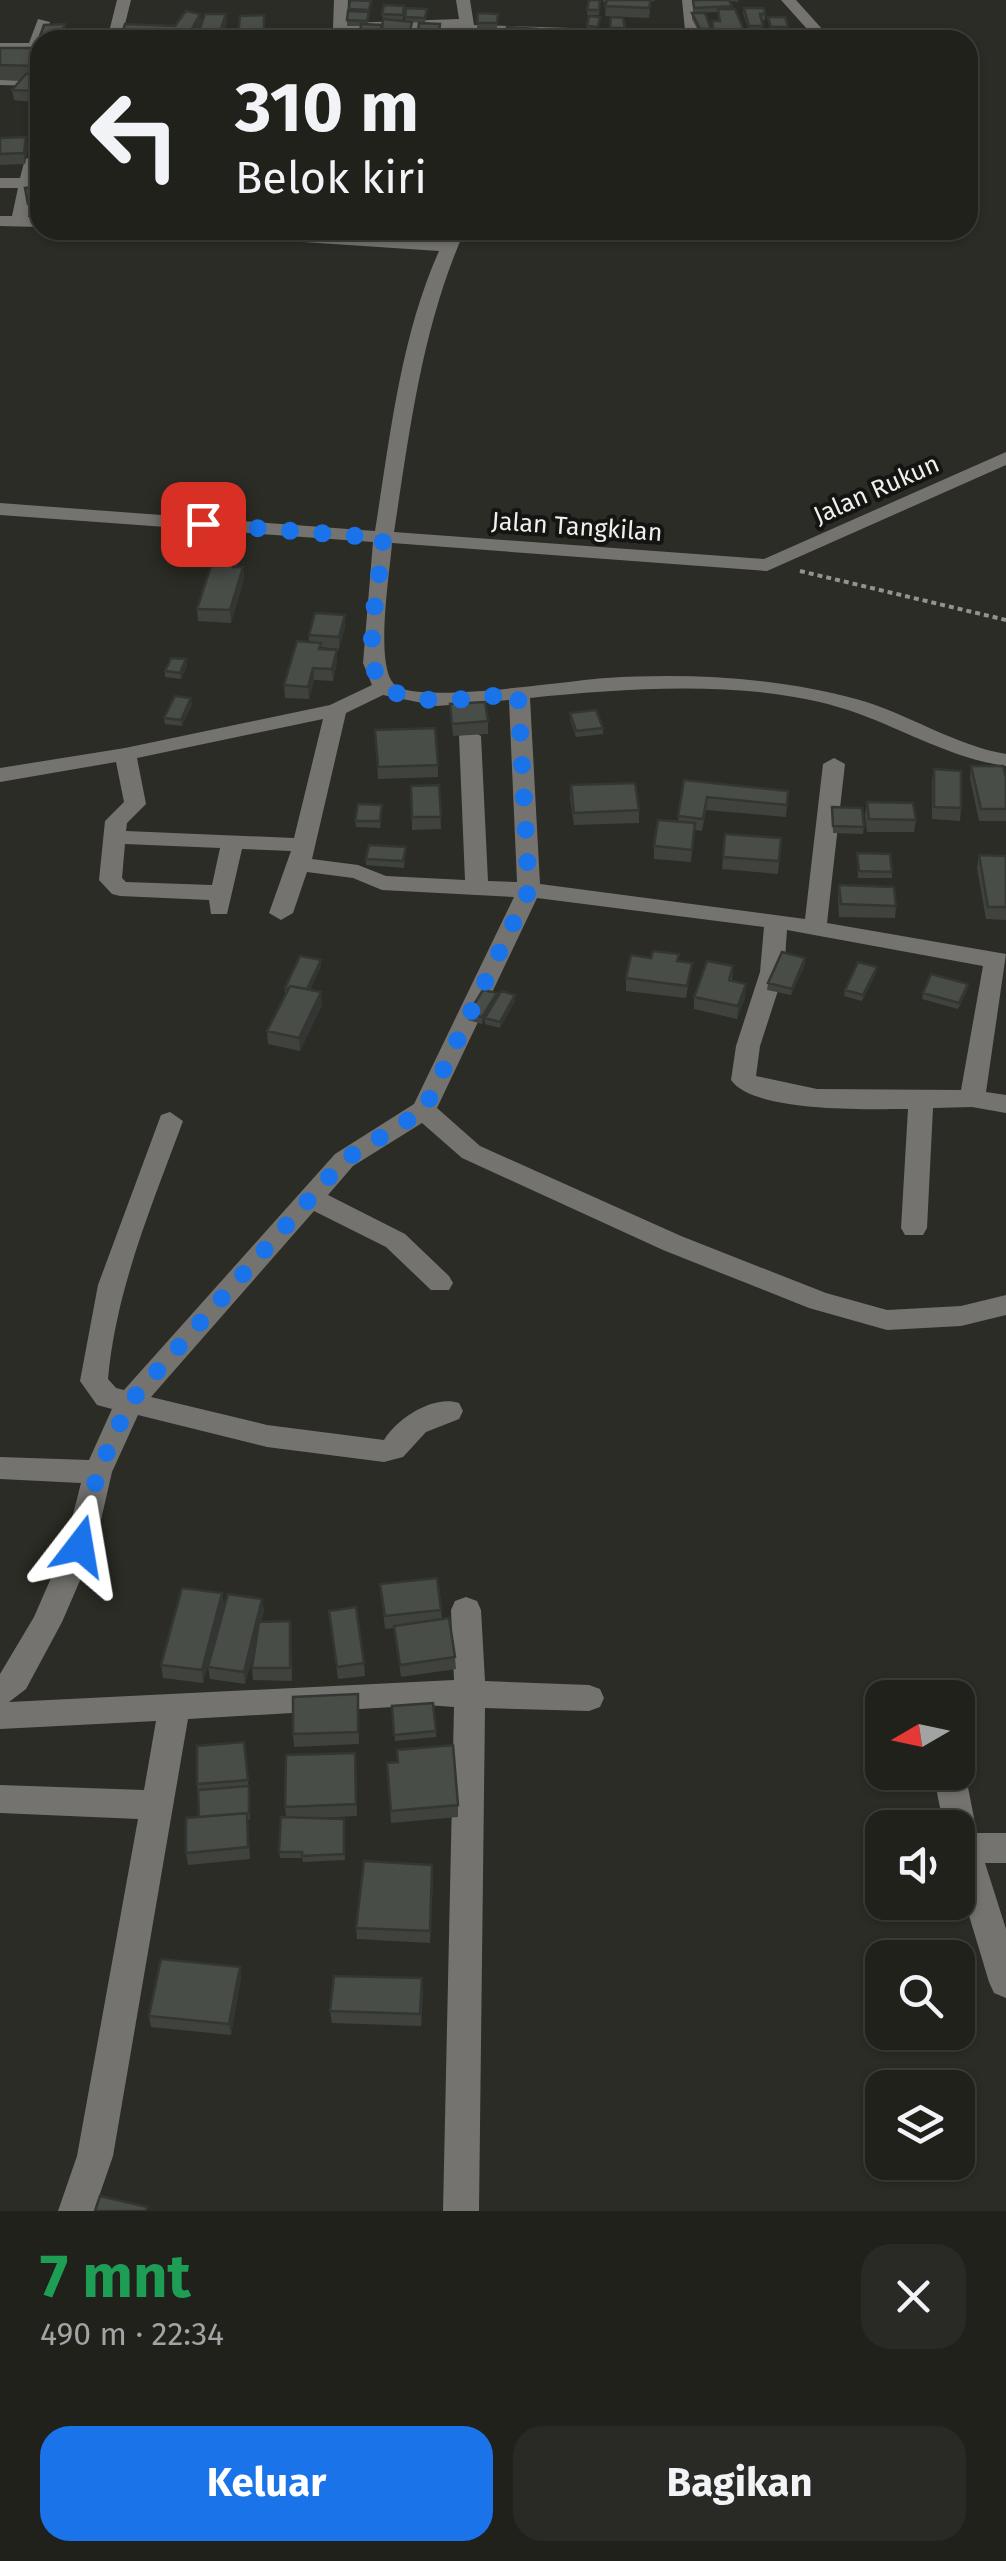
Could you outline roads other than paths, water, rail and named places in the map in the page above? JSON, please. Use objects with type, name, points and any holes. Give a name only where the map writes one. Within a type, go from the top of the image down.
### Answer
[{"type":"street","points":[[116,30],[124,0]]},
{"type":"street","points":[[341,0],[343,30]]},
{"type":"street","points":[[463,0],[468,30]]},
{"type":"street","points":[[689,0],[692,30]]},
{"type":"street","points":[[788,0],[816,30]]},
{"type":"street","points":[[41,30],[43,22]]},
{"type":"street","points":[[0,48],[30,48]]},
{"type":"street","points":[[0,82],[30,82]]},
{"type":"street","points":[[19,221],[30,172]]},
{"type":"street","points":[[0,184],[28,182]]},
{"type":"street","points":[[0,221],[30,222]]},
{"type":"street","points":[[452,240],[433,282],[410,375],[383,538],[372,663],[384,687],[396,694],[437,700],[608,684],[748,685],[852,704],[974,754],[1006,760]]},
{"type":"street","name":"Jalan Rukun","points":[[766,565],[1006,458]]},
{"type":"street","name":"Jalan Tangkilan","points":[[0,509],[766,565]]},
{"type":"street","points":[[0,775],[125,754],[336,710],[384,687]]},
{"type":"street","points":[[0,1692],[15,1680],[48,1622],[80,1546],[98,1472],[129,1403],[344,1160],[424,1110],[529,890],[518,693]]},
{"type":"street","points":[[281,913],[301,854],[336,710]]},
{"type":"street","points":[[470,736],[476,888]]},
{"type":"street","points":[[125,754],[135,804],[116,820],[110,880],[114,886],[220,901],[232,843]]},
{"type":"street","points":[[814,928],[834,764]]},
{"type":"street","points":[[114,837],[232,843],[301,854],[382,883],[529,890],[776,920],[1001,961],[972,1098]]},
{"type":"street","points":[[776,920],[772,972],[748,1046],[743,1080],[768,1092],[921,1100],[972,1098],[1006,1104]]},
{"type":"street","points":[[914,1228],[921,1100]]},
{"type":"street","points":[[424,1110],[471,1152],[672,1243],[818,1301],[887,1320],[962,1316],[1006,1304]]},
{"type":"street","points":[[170,1121],[124,1251],[95,1358],[94,1381],[107,1397],[268,1436],[384,1451],[393,1448],[404,1430],[415,1422],[449,1412]]},
{"type":"street","points":[[309,1198],[381,1228],[414,1252],[440,1283]]},
{"type":"street","points":[[0,1468],[98,1472]]},
{"type":"street","points":[[461,2211],[470,1694],[466,1610]]},
{"type":"street","points":[[0,1716],[428,1692],[589,1698]]},
{"type":"street","points":[[76,2211],[95,2156],[174,1708]]},
{"type":"street","points":[[0,1799],[157,1805]]},
{"type":"street","points":[[975,1848],[1006,1848]]},
{"type":"street","points":[[975,1883],[1006,1982]]}]
